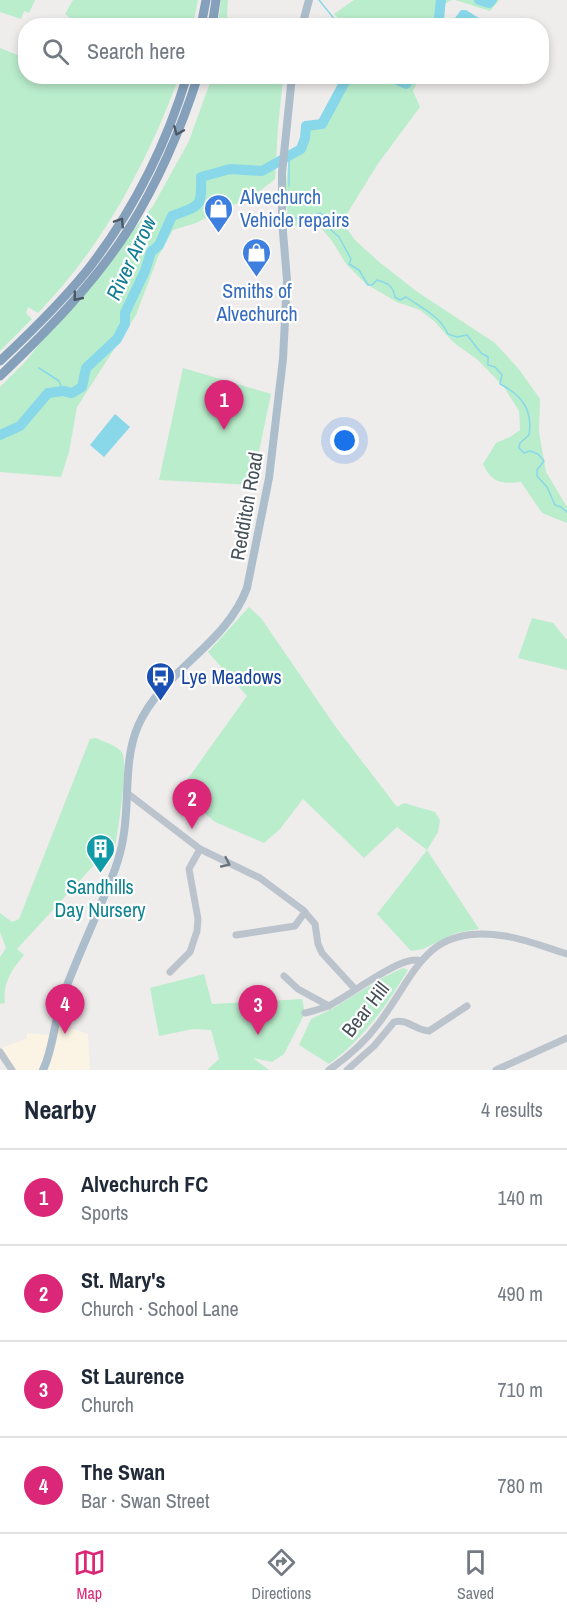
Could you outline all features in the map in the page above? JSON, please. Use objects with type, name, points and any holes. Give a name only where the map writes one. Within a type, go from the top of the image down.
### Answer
[{"type":"highway","points":[[206,0],[207,18]]},
{"type":"highway","points":[[209,18],[216,0]]},
{"type":"highway","points":[[0,362],[34,329],[89,268],[122,220],[154,163],[186,84]]},
{"type":"highway","points":[[0,376],[69,306],[97,273],[129,228],[162,168],[195,84]]},
{"type":"main road","points":[[304,18],[309,0]]},
{"type":"main road","name":"Redditch Road","points":[[43,1070],[52,1044],[62,998],[112,876],[123,839],[132,749],[138,727],[162,690],[231,619],[248,588],[269,478],[283,359],[287,280],[282,220],[282,172],[290,84]]},
{"type":"street","points":[[127,793],[200,849],[260,878],[305,912],[315,924],[322,953],[356,989]]},
{"type":"street","points":[[170,972],[190,952],[197,932],[198,919],[189,869],[200,849]]},
{"type":"street","points":[[236,935],[295,926],[305,912]]},
{"type":"street","points":[[305,1013],[329,1006],[406,962],[415,959],[420,961],[439,945],[449,940],[478,934],[506,936],[567,954]]},
{"type":"street","name":"Bear Hill","points":[[329,1070],[353,1052],[373,1032],[420,961]]},
{"type":"street","points":[[284,976],[298,989],[329,1006]]},
{"type":"street","points":[[347,1070],[374,1046],[394,1022],[405,1021],[420,1030],[429,1031],[467,1006]]},
{"type":"street","points":[[373,1032],[380,1037]]},
{"type":"street","points":[[496,1070],[567,1038]]},
{"type":"street","points":[[0,1052],[12,1070]]},
{"type":"shaded area","points":[[60,1025],[88,1034],[90,1070],[47,1070]]},
{"type":"shaded area","points":[[27,1033],[49,1035],[44,1060],[39,1070],[14,1070],[2,1048],[27,1038]]},
{"type":"green space","points":[[0,0],[35,0],[29,13],[24,11],[21,18],[0,12]]},
{"type":"green space","points":[[73,0],[198,0],[194,18],[69,18],[65,14]]},
{"type":"green space","points":[[221,0],[228,0],[228,18],[219,18]]},
{"type":"green space","points":[[354,0],[452,0],[444,4],[445,18],[338,18],[334,14]]},
{"type":"green space","points":[[455,0],[499,0],[490,11]]},
{"type":"green space","points":[[0,48],[18,55],[18,84],[176,84],[153,141],[103,232],[83,260],[38,313],[28,307],[26,313],[32,319],[0,351]]},
{"type":"green space","points":[[209,84],[283,84],[275,179],[251,198],[196,223],[173,230],[158,257],[136,315],[77,407],[69,452],[61,477],[0,472],[0,387],[24,363],[153,206],[189,141]]},
{"type":"green space","points":[[344,84],[416,84],[413,91],[420,107],[377,165],[342,222],[355,240],[378,261],[416,291],[495,343],[518,368],[540,399],[539,432],[546,472],[567,507],[567,523],[542,513],[521,482],[498,481],[490,475],[483,464],[496,443],[520,430],[519,411],[504,387],[478,360],[453,342],[434,321],[420,310],[397,302],[366,284],[346,264],[332,241],[316,222],[288,227],[287,209],[284,203],[289,157],[302,144],[306,126],[322,124]]},
{"type":"green space","points":[[183,368],[271,394],[252,485],[159,480]]},
{"type":"green space","points":[[249,607],[261,618],[335,726],[397,807],[404,803],[435,812],[440,820],[438,832],[427,850],[397,827],[364,858],[303,799],[280,829],[264,843],[215,822],[179,791],[247,696],[208,652]]},
{"type":"green space","points":[[532,618],[553,623],[567,640],[567,670],[518,658]]},
{"type":"green space","points":[[96,738],[119,749],[123,757],[124,782],[115,849],[101,848],[95,864],[17,949],[24,955],[9,977],[5,989],[5,1003],[0,1004],[0,957],[6,948],[0,932],[0,913],[12,922],[19,919],[90,739]]},
{"type":"green space","points":[[427,850],[479,929],[456,933],[423,949],[411,951],[377,914]]},
{"type":"green space","points":[[403,968],[408,970],[373,1021],[353,1044],[329,1064],[299,1045],[311,1019]]},
{"type":"green space","points":[[204,974],[212,1004],[302,999],[305,1013],[284,1054],[272,1062],[253,1058],[269,1070],[207,1070],[219,1059],[211,1030],[193,1029],[159,1036],[150,988]]},
{"type":"water","points":[[461,10],[466,10],[479,18],[455,18]]},
{"type":"water","points":[[115,414],[130,427],[104,457],[90,445]]},
{"type":"waterway","points":[[319,0],[334,18]]},
{"type":"waterway","name":"River Arrow","points":[[439,18],[441,0]]},
{"type":"waterway","name":"River Arrow","points":[[479,0],[489,3],[492,0]]},
{"type":"waterway","name":"River Arrow","points":[[0,435],[20,426],[48,393],[63,391],[72,393],[82,387],[86,368],[117,339],[125,324],[125,313],[145,271],[151,252],[159,245],[172,216],[194,207],[200,201],[201,177],[230,169],[262,171],[301,149],[306,126],[322,124],[344,84]]},
{"type":"waterway","points":[[289,157],[289,186]]},
{"type":"waterway","points":[[289,216],[300,219],[320,213],[327,218],[331,230],[339,237],[351,259],[349,264],[359,270],[368,285],[372,285],[377,280],[387,284],[393,290],[395,297],[400,300],[406,297],[424,309],[440,322],[448,334],[457,337],[467,335],[481,353],[488,357],[488,365],[495,367],[502,375],[500,384],[520,398],[527,411],[529,435],[520,443],[519,448],[524,453],[530,451],[538,454],[544,461],[537,470],[537,476],[547,487],[555,505],[567,512]]},
{"type":"waterway","points":[[39,368],[59,381],[63,391]]},
{"type":"place","name":"Alvechurch Vehicle repairs","points":[[219,234]]},
{"type":"place","name":"Smiths of Alvechurch","points":[[257,278]]},
{"type":"place","name":"Alvechurch FC","points":[[224,430]]},
{"type":"place","name":"Lye Meadows","points":[[160,702]]},
{"type":"place","name":"St. Mary's","points":[[192,829]]},
{"type":"place","name":"Sandhills Day Nursery","points":[[100,874]]},
{"type":"place","name":"The Swan","points":[[65,1034]]},
{"type":"place","name":"St Laurence","points":[[258,1035]]}]
